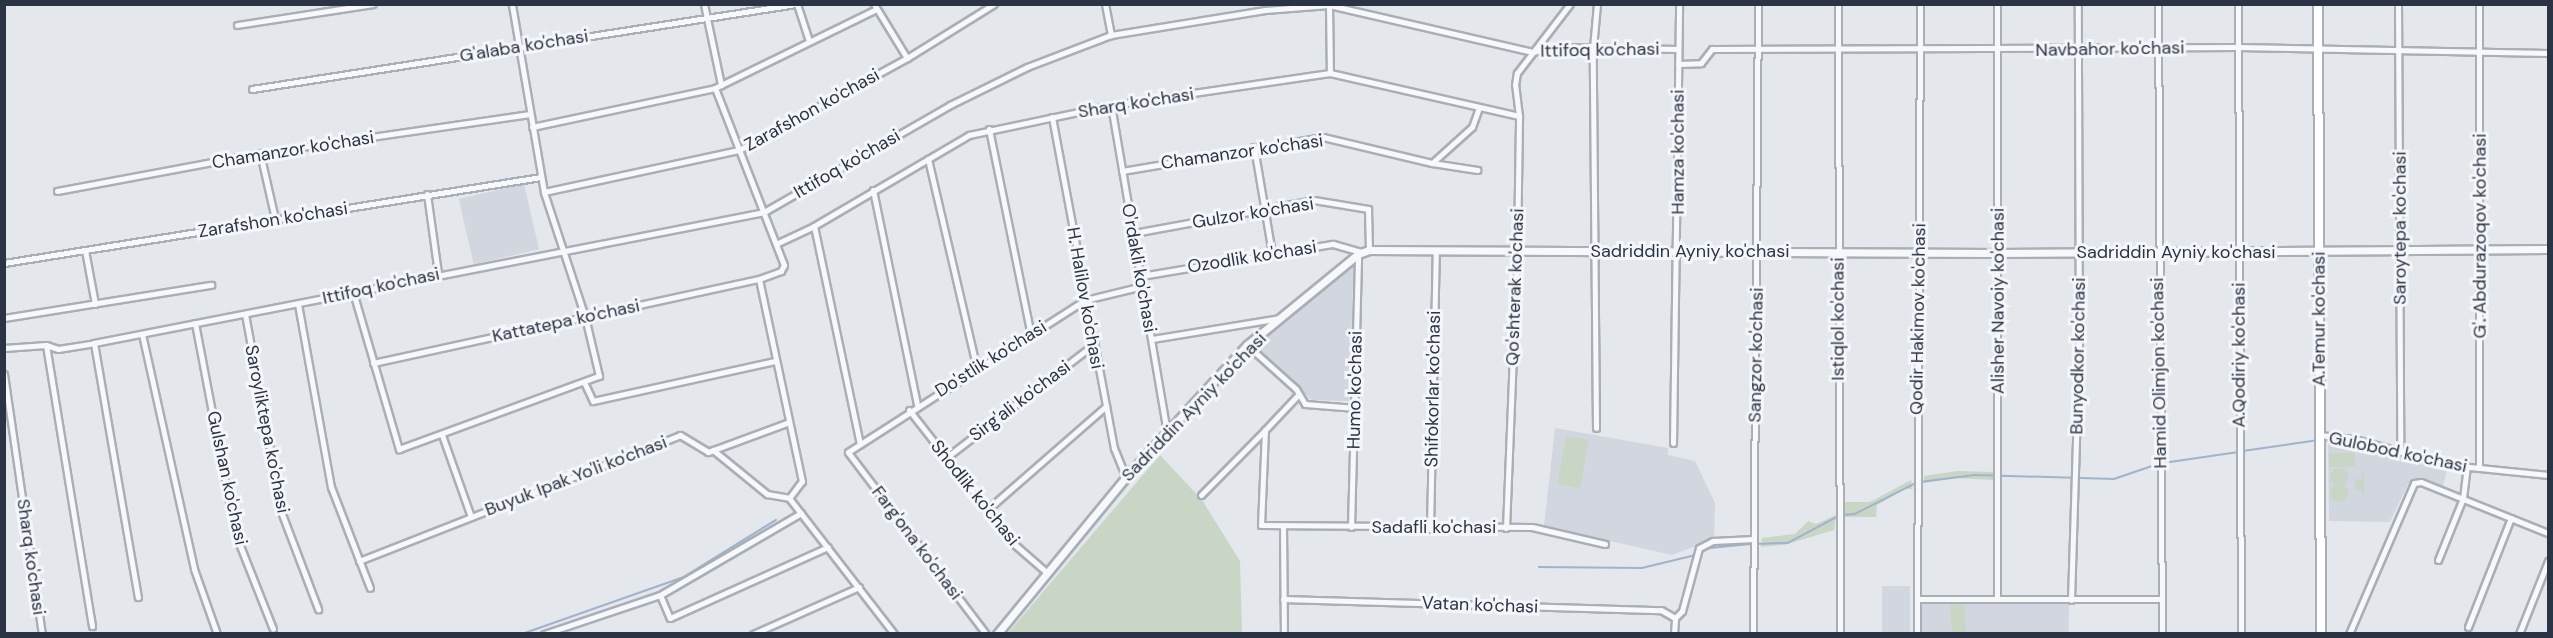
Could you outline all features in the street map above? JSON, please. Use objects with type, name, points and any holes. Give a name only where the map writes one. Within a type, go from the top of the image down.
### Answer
[{"type":"main road","name":"A.Temur ko'chasi","points":[[2318,4],[2321,633]]},
{"type":"street","points":[[237,25],[372,4]]},
{"type":"street","points":[[353,292],[396,446],[403,448],[442,435],[598,376],[585,317],[561,251],[544,192],[512,4]]},
{"type":"street","points":[[705,4],[718,87],[739,150],[778,243]]},
{"type":"street","points":[[797,4],[809,40]]},
{"type":"street","name":"G'alaba ko'chasi","points":[[252,89],[797,4]]},
{"type":"street","name":"Zarafshon ko'chasi","points":[[544,192],[739,150],[907,58],[994,4]]},
{"type":"street","points":[[1105,4],[1111,36]]},
{"type":"street","name":"Qo'shterak ko'chasi","points":[[1506,528],[1517,249],[1519,116],[1516,73],[1570,4]]},
{"type":"street","points":[[1596,428],[1597,250],[1593,48],[1597,4]]},
{"type":"street","name":"Hamza ko'chasi","points":[[1673,443],[1679,4]]},
{"type":"street","name":"Sangzor ko'chasi","points":[[1753,633],[1758,4]]},
{"type":"street","name":"Istiqlol ko'chasi","points":[[1838,4],[1840,633]]},
{"type":"street","name":"Qodir Hakimov ko'chasi","points":[[1917,633],[1920,4]]},
{"type":"street","name":"Alisher Navoiy ko'chasi","points":[[1997,4],[1997,598]]},
{"type":"street","name":"Bunyodkor ko'chasi","points":[[2071,600],[2079,252],[2078,4]]},
{"type":"street","name":"Hamid Olimjon ko'chasi","points":[[2158,4],[2157,251],[2162,633]]},
{"type":"street","name":"A.Qodiriy ko'chasi","points":[[2238,4],[2241,633]]},
{"type":"street","name":"Saroytepa ko'chasi","points":[[2398,4],[2400,451]]},
{"type":"street","name":"G'. Abdurazoqov ko'chasi","points":[[2479,4],[2479,468]]},
{"type":"street","points":[[1329,5],[1330,73]]},
{"type":"street","name":"Ittifoq ko'chasi","points":[[4,348],[46,345],[58,349],[94,343],[298,304],[438,273],[764,212],[950,105],[1027,67],[1111,36],[1265,10],[1337,5],[1533,52],[1548,47],[1678,49]]},
{"type":"street","points":[[532,127],[718,87],[875,7],[907,58]]},
{"type":"street","name":"Navbahor ko'chasi","points":[[1678,64],[1701,63],[1712,49],[2077,50],[2238,47],[2398,53],[2548,53]]},
{"type":"street","name":"Sharq ko'chasi","points":[[778,243],[814,226],[969,135],[1111,105],[1330,73],[1519,116]]},
{"type":"street","name":"O'rdakli ko'chasi","points":[[1111,105],[1167,432]]},
{"type":"street","points":[[1432,163],[1472,127],[1479,108]]},
{"type":"street","name":"Chamanzor ko'chasi","points":[[57,191],[261,153],[529,114]]},
{"type":"street","name":"H. Halilov ko'chasi","points":[[1052,117],[1093,345],[1117,459],[1126,477]]},
{"type":"street","points":[[989,129],[1031,335]]},
{"type":"street","name":"Chamanzor ko'chasi","points":[[1122,171],[1323,137],[1432,163],[1477,170]]},
{"type":"street","points":[[1254,147],[1272,253]]},
{"type":"street","points":[[261,153],[276,219]]},
{"type":"street","points":[[928,159],[976,369]]},
{"type":"street","name":"Zarafshon ko'chasi","points":[[4,263],[541,177]]},
{"type":"street","points":[[873,190],[917,405]]},
{"type":"street","points":[[427,194],[438,273]]},
{"type":"street","name":"Gulzor ko'chasi","points":[[1134,233],[1314,200],[1368,209],[1363,252]]},
{"type":"street","points":[[814,226],[860,444]]},
{"type":"street","name":"Kattatepa ko'chasi","points":[[373,363],[759,279],[783,268],[778,243]]},
{"type":"street","name":"Ozodlik ko'chasi","points":[[1141,276],[1333,244],[1363,252]]},
{"type":"street","name":"Sadriddin Ayniy ko'chasi","points":[[997,633],[1045,571],[1126,477],[1247,345],[1363,252],[1517,249],[1998,253],[2548,249]]},
{"type":"street","points":[[85,250],[94,304]]},
{"type":"street","name":"Shifokorlar ko'chasi","points":[[1430,529],[1436,250]]},
{"type":"street","name":"Humo ko'chasi","points":[[1351,527],[1363,252]]},
{"type":"street","points":[[759,279],[802,481],[789,498],[893,632]]},
{"type":"street","points":[[4,318],[211,285]]},
{"type":"street","name":"Do'stlik ko'chasi","points":[[848,452],[909,410],[1086,300],[1143,286]]},
{"type":"street","points":[[298,304],[331,487],[370,588]]},
{"type":"street","name":"Saroyliktepa ko'chasi","points":[[245,314],[282,514],[318,609]]},
{"type":"street","points":[[1152,339],[1283,317]]},
{"type":"street","name":"Gulshan ko'chasi","points":[[195,323],[235,533],[273,629]]},
{"type":"street","points":[[142,333],[194,569],[217,633]]},
{"type":"street","points":[[94,343],[138,597]]},
{"type":"street","points":[[46,345],[92,626]]},
{"type":"street","name":"Sirg'ali ko'chasi","points":[[947,458],[1093,345]]},
{"type":"street","points":[[1247,345],[1296,389],[1298,396],[1305,404],[1356,408]]},
{"type":"street","points":[[584,382],[593,401],[776,361]]},
{"type":"street","name":"Sharq ko'chasi","points":[[4,374],[42,633]]},
{"type":"street","points":[[1201,495],[1298,396]]},
{"type":"street","points":[[988,509],[1106,406]]},
{"type":"street","name":"Shodlik ko'chasi","points":[[909,410],[1014,544],[1045,571]]},
{"type":"street","points":[[713,450],[789,422]]},
{"type":"street","name":"Sadafli ko'chasi","points":[[1265,430],[1262,525],[1430,529],[1532,527],[1605,544]]},
{"type":"street","points":[[442,435],[471,517]]},
{"type":"street","name":"Buyuk Ipak Yo'li ko'chasi","points":[[360,561],[680,435],[707,452],[713,450],[766,494],[789,498]]},
{"type":"street","name":"Gulobod ko'chasi","points":[[2320,435],[2354,439],[2467,467],[2548,475]]},
{"type":"street","name":"Farg'ona ko'chasi","points":[[848,452],[986,633]]},
{"type":"street","points":[[2438,560],[2463,498],[2467,467]]},
{"type":"street","points":[[2349,633],[2414,483],[2463,498],[2548,533]]},
{"type":"street","points":[[544,633],[660,595],[801,513]]},
{"type":"street","points":[[2468,627],[2511,518]]},
{"type":"street","points":[[1283,526],[1284,633]]},
{"type":"street","points":[[1674,633],[1675,618],[1682,611],[1699,549],[1713,541],[1754,539]]},
{"type":"street","points":[[660,595],[670,618],[828,547]]},
{"type":"street","points":[[2519,633],[2548,561]]},
{"type":"street","points":[[753,633],[858,587]]},
{"type":"street","name":"Vatan ko'chasi","points":[[1283,599],[1661,610],[1675,618]]},
{"type":"street","points":[[1917,599],[2162,599]]},
{"type":"street","points":[[884,633],[893,632]]},
{"type":"shaded area","points":[[524,184],[539,249],[474,264],[459,199]]},
{"type":"shaded area","points":[[1354,263],[1349,401],[1312,400],[1253,347]]},
{"type":"shaded area","points":[[1555,428],[1668,448],[1668,455],[1695,461],[1715,503],[1714,539],[1672,555],[1544,526]]},
{"type":"shaded area","points":[[2328,440],[2404,455],[2447,470],[2443,486],[2422,478],[2408,484],[2390,522],[2329,521]]},
{"type":"shaded area","points":[[1882,586],[1910,586],[1910,633],[1882,633]]},
{"type":"shaded area","points":[[1922,600],[2069,603],[2068,634],[1921,634]]},
{"type":"green space","points":[[1566,436],[1589,440],[1580,488],[1557,484]]},
{"type":"green space","points":[[2329,453],[2355,453],[2355,467],[2329,467]]},
{"type":"green space","points":[[1160,455],[1202,500],[1240,561],[1242,633],[1007,634]]},
{"type":"green space","points":[[2339,468],[2345,471],[2348,477],[2345,483],[2339,486],[2333,483],[2330,477],[2333,471]]},
{"type":"green space","points":[[1957,471],[1993,472],[1993,480],[1956,478],[1924,483],[1924,476]]},
{"type":"green space","points":[[2362,472],[2364,472],[2364,501],[2362,490],[2355,490],[2355,479],[2362,479]]},
{"type":"green space","points":[[1911,480],[1913,489],[1905,489],[1877,505],[1876,517],[1842,517],[1842,502],[1870,502]]},
{"type":"green space","points":[[2339,484],[2345,487],[2348,493],[2345,499],[2339,502],[2333,499],[2330,493],[2333,487]]},
{"type":"green space","points":[[1836,515],[1834,530],[1784,545],[1761,547],[1762,538],[1795,534],[1808,521],[1816,524]]},
{"type":"green space","points":[[1964,604],[1966,632],[1952,633],[1950,605]]},
{"type":"waterway","points":[[2243,451],[2318,440]]},
{"type":"waterway","points":[[2323,440],[2390,453]]},
{"type":"waterway","points":[[2163,463],[2238,452]]},
{"type":"waterway","points":[[1920,482],[1975,475],[2114,479],[2158,464]]},
{"type":"waterway","points":[[1841,515],[1855,514],[1916,483]]},
{"type":"waterway","points":[[1755,544],[1788,543],[1837,517]]},
{"type":"waterway","points":[[522,634],[684,577],[776,520]]},
{"type":"waterway","points":[[1700,553],[1710,548],[1751,544]]},
{"type":"waterway","points":[[1539,567],[1642,568],[1696,555]]}]
